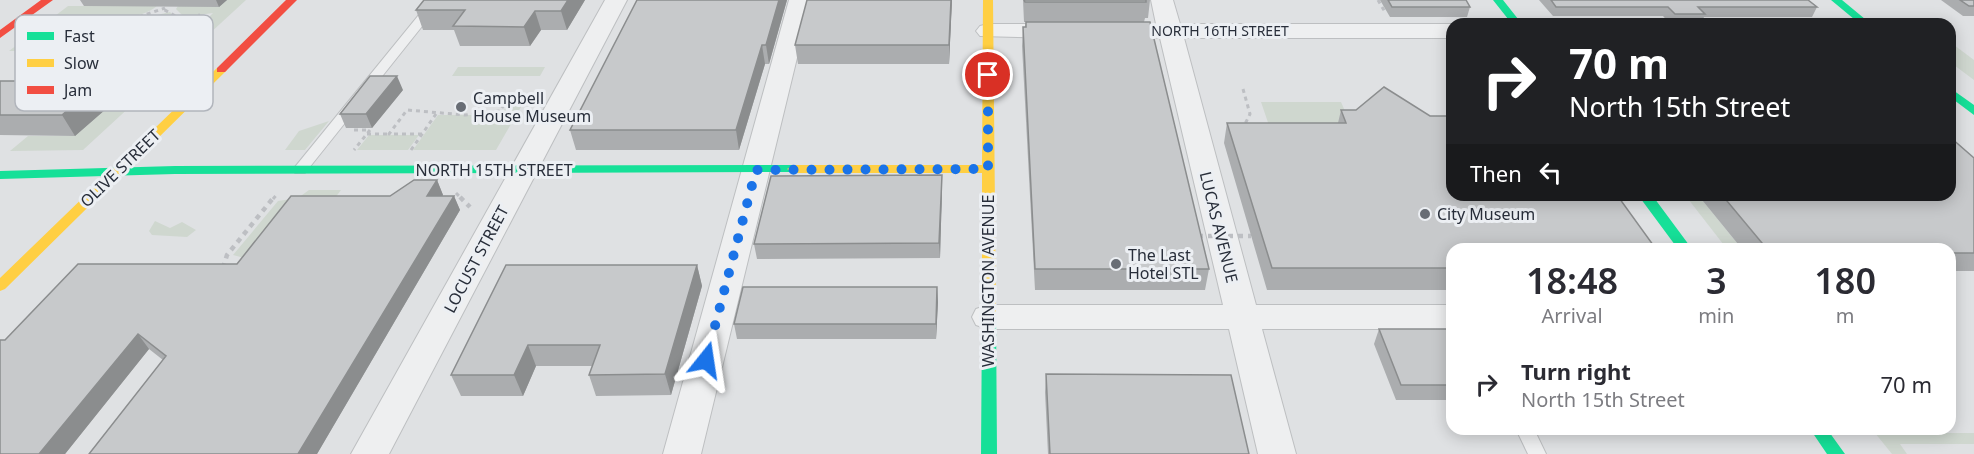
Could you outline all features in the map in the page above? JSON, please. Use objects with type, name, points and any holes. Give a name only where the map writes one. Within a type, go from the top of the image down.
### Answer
[{"type":"main road","points":[[27,15],[48,0]]},
{"type":"main road","name":"OLIVE STREET","points":[[213,77],[292,0]]},
{"type":"main road","name":"WASHINGTON AVENUE","points":[[988,0],[989,454]]},
{"type":"main road","points":[[1498,0],[1512,18]]},
{"type":"main road","points":[[1836,0],[1858,18]]},
{"type":"main road","points":[[0,35],[15,24]]},
{"type":"main road","points":[[1956,96],[1974,111]]},
{"type":"main road","name":"OLIVE STREET","points":[[0,286],[178,111]]},
{"type":"main road","name":"NORTH 15TH STREET","points":[[0,175],[300,170],[988,169]]},
{"type":"main road","points":[[1649,201],[1681,243]]},
{"type":"main road","points":[[1823,435],[1837,454]]},
{"type":"street","name":"LOCUST STREET","points":[[370,454],[616,0]]},
{"type":"street","points":[[682,454],[800,0]]},
{"type":"street","name":"LUCAS AVENUE","points":[[1162,0],[1277,454]]},
{"type":"street","points":[[988,31],[1085,31]]},
{"type":"street","name":"NORTH 16TH STREET","points":[[1132,31],[1446,31]]},
{"type":"street","points":[[988,317],[1446,317]]},
{"type":"lane","points":[[300,170],[437,0]]},
{"type":"lane","points":[[1528,435],[1537,454]]},
{"type":"path","points":[[144,15],[165,8],[177,15]]},
{"type":"path","points":[[1242,132],[1250,114],[1243,89]]},
{"type":"path","points":[[407,110],[429,110],[437,112],[436,114],[465,116],[496,113],[508,98],[526,98]]},
{"type":"path","points":[[390,134],[411,106]]},
{"type":"path","points":[[411,150],[436,114]]},
{"type":"path","points":[[345,130],[370,130],[354,151]]},
{"type":"path","points":[[367,134],[422,134]]},
{"type":"path","points":[[449,187],[470,207]]},
{"type":"path","points":[[223,276],[223,266],[227,255],[283,188]]},
{"type":"path","points":[[1192,236],[1251,236]]},
{"type":"shaded area","points":[[246,0],[213,30],[213,15],[211,15],[213,13],[182,15],[176,9],[178,6]]},
{"type":"shaded area","points":[[68,6],[157,6],[137,15],[56,15]]},
{"type":"shaded area","points":[[170,12],[173,15],[157,15]]},
{"type":"shaded area","points":[[1956,46],[1974,60],[1974,80],[1956,66]]},
{"type":"shaded area","points":[[458,67],[545,67],[540,76],[452,76]]},
{"type":"shaded area","points":[[510,100],[525,100],[496,150],[413,150],[438,115],[496,115],[503,112]]},
{"type":"shaded area","points":[[1261,102],[1341,102],[1359,143],[1275,143]]},
{"type":"shaded area","points":[[61,111],[125,111],[83,150],[10,151],[28,136],[75,136]]},
{"type":"shaded area","points":[[329,121],[305,150],[285,150],[299,131]]},
{"type":"shaded area","points":[[369,135],[419,135],[408,150],[357,150]]},
{"type":"shaded area","points":[[309,190],[341,190],[326,210],[248,259],[233,255],[278,201],[298,198]]},
{"type":"shaded area","points":[[1690,201],[1703,201],[1737,243],[1722,243]]},
{"type":"shaded area","points":[[155,221],[170,228],[182,222],[196,230],[187,237],[152,235],[149,231]]},
{"type":"shaded area","points":[[1974,433],[1974,444],[1900,444],[1907,454],[1892,454],[1877,435]]},
{"type":"building","points":[[424,0],[568,0],[561,11],[535,11],[524,27],[453,26],[465,10],[416,10]]},
{"type":"building","points":[[637,0],[779,0],[766,45],[762,45],[736,130],[570,130]]},
{"type":"building","points":[[807,0],[951,0],[949,45],[795,45]]},
{"type":"building","points":[[1024,0],[1146,0],[1146,2],[1025,2]]},
{"type":"building","points":[[1388,0],[1466,0],[1470,7],[1392,7]]},
{"type":"building","points":[[1551,0],[1808,0],[1817,7],[1698,7],[1705,14],[1675,14],[1668,7],[1556,7]]},
{"type":"building","points":[[1960,0],[1974,0],[1974,6],[1969,6]]},
{"type":"building","points":[[1026,22],[1150,22],[1209,269],[1035,269],[1023,27],[1026,27]]},
{"type":"building","points":[[370,76],[397,76],[366,114],[340,114]]},
{"type":"building","points":[[0,81],[15,81],[15,111],[67,111],[62,115],[0,115]]},
{"type":"building","name":"City Museum","points":[[1384,87],[1430,116],[1446,116],[1446,201],[1621,201],[1652,243],[1446,243],[1446,268],[1272,268],[1227,123],[1346,123],[1341,110],[1356,110]]},
{"type":"building","points":[[1956,142],[1974,158],[1974,253],[1956,253],[1956,243],[1762,243],[1727,201],[1956,201]]},
{"type":"building","points":[[942,175],[939,243],[754,244],[771,176]]},
{"type":"building","points":[[414,180],[437,180],[427,196],[454,196],[298,454],[89,454],[166,356],[138,334],[39,454],[0,454],[0,340],[5,340],[78,264],[237,264],[291,196],[390,196]]},
{"type":"building","points":[[506,265],[697,265],[665,374],[589,375],[600,345],[528,345],[514,375],[451,375]]},
{"type":"building","points":[[743,287],[937,287],[936,324],[734,324]]},
{"type":"building","points":[[1379,329],[1446,329],[1446,385],[1401,385]]},
{"type":"building","points":[[1046,374],[1231,375],[1249,454],[1050,454]]},
{"type":"traffic: fast","points":[[1498,0],[1512,18]]},
{"type":"traffic: fast","points":[[1836,0],[1858,18]]},
{"type":"traffic: fast","points":[[1956,96],[1974,111]]},
{"type":"traffic: fast","points":[[0,175],[175,170],[793,169]]},
{"type":"traffic: fast","points":[[1649,201],[1681,243]]},
{"type":"traffic: fast","points":[[989,315],[989,454]]},
{"type":"traffic: fast","points":[[1823,435],[1837,454]]},
{"type":"traffic: slow","points":[[988,0],[989,315]]},
{"type":"traffic: slow","points":[[213,78],[221,70]]},
{"type":"traffic: slow","points":[[0,286],[179,111]]},
{"type":"traffic: slow","points":[[793,169],[988,169]]},
{"type":"traffic: jam","points":[[27,15],[48,0]]},
{"type":"traffic: jam","points":[[221,70],[292,0]]},
{"type":"traffic: jam","points":[[0,35],[15,24]]},
{"type":"place","name":"Campbell House Museum","points":[[461,107]]},
{"type":"place","name":"City Museum","points":[[1425,214]]},
{"type":"place","name":"The Last Hotel STL","points":[[1116,264]]},
{"type":"route","points":[[706,360],[756,170],[988,169],[988,75]]}]
